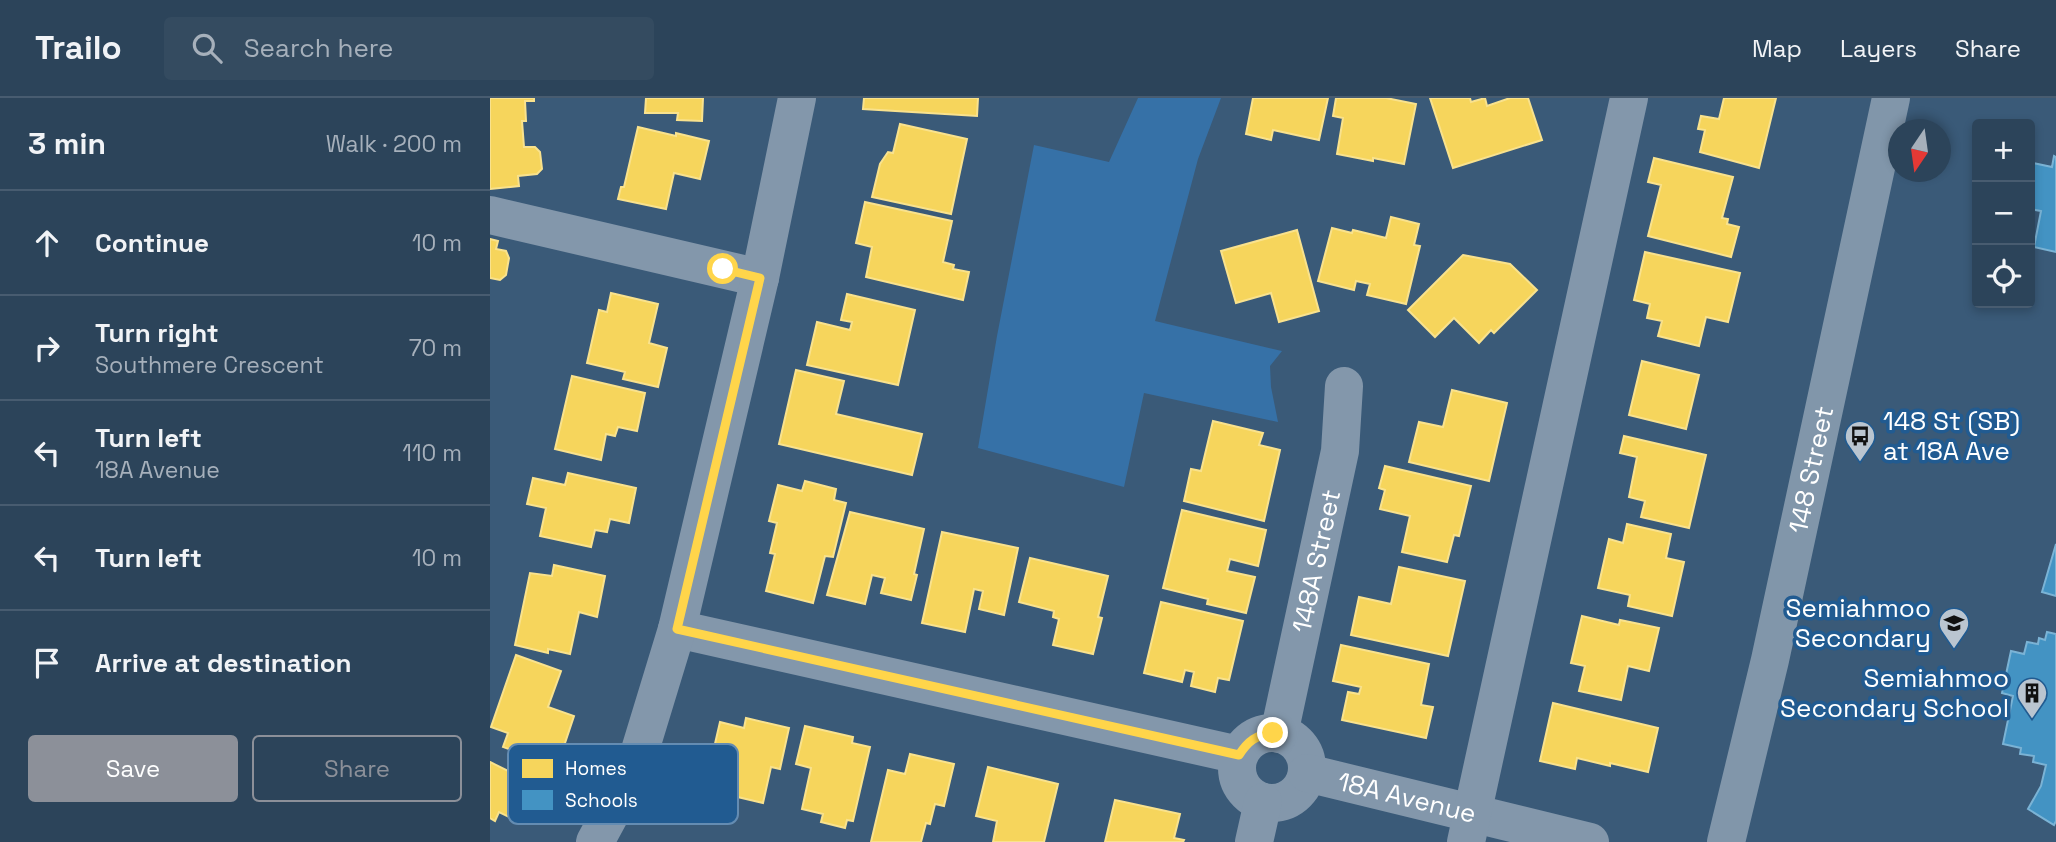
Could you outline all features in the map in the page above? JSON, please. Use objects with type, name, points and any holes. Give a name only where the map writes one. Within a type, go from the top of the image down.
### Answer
[{"type":"main road","name":"148 Street","points":[[1726,842],[1770,660],[1891,98]]},
{"type":"street","points":[[642,744],[677,629],[760,278],[797,98]]},
{"type":"street","points":[[1469,828],[1629,98]]},
{"type":"street","points":[[490,215],[760,278]]},
{"type":"street","name":"148A Street","points":[[1279,734],[1340,451],[1344,386]]},
{"type":"street","points":[[677,629],[1239,755]]},
{"type":"street","points":[[1279,734],[1288,736],[1299,746],[1306,758],[1307,774],[1302,787],[1292,797],[1278,803],[1263,802],[1252,797],[1238,779],[1239,755],[1247,743],[1259,735],[1279,734]]},
{"type":"street","name":"18A Avenue","points":[[1307,774],[1469,828],[1590,842]]},
{"type":"street","points":[[1254,842],[1263,802]]},
{"type":"street","points":[[595,842],[605,824]]},
{"type":"shaded area","points":[[1138,98],[1221,98],[1198,159],[1155,321],[1282,351],[1270,366],[1278,422],[1144,393],[1124,487],[978,448],[1034,145],[1109,162]]},
{"type":"building: Homes","points":[[490,98],[534,98],[534,101],[525,101],[526,121],[522,121],[524,147],[535,147],[540,152],[542,169],[537,174],[518,176],[519,186],[490,189]]},
{"type":"building: Homes","points":[[646,98],[703,98],[702,121],[677,120],[678,113],[645,113]]},
{"type":"building: Homes","points":[[864,98],[978,98],[977,116],[863,109]]},
{"type":"building: Homes","points":[[1253,98],[1328,98],[1319,140],[1273,130],[1271,140],[1246,134]]},
{"type":"building: Homes","points":[[1336,98],[1386,98],[1416,104],[1404,164],[1337,154],[1343,118],[1333,116]]},
{"type":"building: Homes","points":[[1430,98],[1470,98],[1471,102],[1485,98],[1487,106],[1510,98],[1528,98],[1542,140],[1453,168]]},
{"type":"building: Homes","points":[[1724,98],[1776,98],[1759,168],[1700,152],[1705,130],[1698,129],[1701,116],[1719,119]]},
{"type":"building: Homes","points":[[900,124],[967,139],[951,214],[872,197],[880,164],[888,152],[893,153]]},
{"type":"building: Homes","points":[[638,127],[709,141],[700,179],[674,173],[666,209],[618,199],[621,187],[624,187]]},
{"type":"building: Homes","points":[[1654,158],[1733,177],[1722,218],[1728,219],[1727,224],[1739,227],[1731,257],[1648,236],[1661,185],[1648,182]]},
{"type":"building: Homes","points":[[865,202],[952,221],[943,262],[954,265],[953,269],[969,272],[963,300],[866,277],[872,247],[856,243]]},
{"type":"building: Homes","points":[[1391,217],[1419,224],[1414,245],[1420,246],[1406,304],[1367,295],[1370,284],[1356,281],[1354,290],[1318,281],[1332,228],[1386,238]]},
{"type":"building: Homes","points":[[1297,230],[1319,311],[1279,322],[1271,293],[1236,303],[1221,251]]},
{"type":"building: Homes","points":[[490,239],[498,241],[496,249],[506,251],[509,258],[506,275],[500,280],[490,278]]},
{"type":"building: Homes","points":[[1645,252],[1740,273],[1728,322],[1706,317],[1699,346],[1658,336],[1662,321],[1647,318],[1650,304],[1634,300]]},
{"type":"building: Homes","points":[[1463,255],[1510,264],[1537,290],[1494,333],[1491,330],[1479,343],[1454,318],[1435,337],[1408,310]]},
{"type":"building: Homes","points":[[611,293],[658,304],[649,343],[667,348],[658,387],[623,379],[625,372],[587,363],[599,310],[607,312]]},
{"type":"building: Homes","points":[[847,294],[915,310],[898,385],[807,365],[817,322],[850,330],[852,322],[841,320]]},
{"type":"building: Homes","points":[[1642,361],[1699,375],[1686,429],[1629,415]]},
{"type":"building: Homes","points":[[796,370],[844,381],[836,414],[922,434],[912,475],[779,444]]},
{"type":"building: Homes","points":[[572,376],[645,393],[637,431],[618,427],[615,436],[606,434],[601,460],[555,449]]},
{"type":"building: Homes","points":[[1452,390],[1507,403],[1489,481],[1409,462],[1419,422],[1443,427]]},
{"type":"building: Homes","points":[[1213,421],[1263,433],[1259,445],[1280,450],[1264,521],[1184,501],[1191,469],[1201,471]]},
{"type":"building: Homes","points":[[1624,436],[1706,455],[1689,528],[1641,517],[1645,501],[1629,497],[1637,457],[1620,453]]},
{"type":"building: Homes","points":[[1385,466],[1471,486],[1459,536],[1454,535],[1447,562],[1402,552],[1410,516],[1380,509],[1385,490],[1379,488]]},
{"type":"building: Homes","points":[[568,473],[636,488],[629,523],[610,519],[607,532],[595,530],[591,547],[540,536],[546,508],[527,504],[533,478],[565,485]]},
{"type":"building: Homes","points":[[805,481],[836,489],[834,500],[846,503],[833,557],[825,556],[813,603],[766,591],[775,554],[770,553],[777,523],[769,521],[778,485],[802,491]]},
{"type":"building: Homes","points":[[1182,510],[1266,530],[1258,566],[1230,559],[1227,571],[1255,577],[1246,613],[1207,604],[1208,599],[1163,588]]},
{"type":"building: Homes","points":[[850,512],[924,529],[911,600],[881,593],[885,578],[872,575],[865,604],[827,595]]},
{"type":"building: Homes","points":[[1627,524],[1671,534],[1666,558],[1684,562],[1672,616],[1628,606],[1630,595],[1598,588],[1609,539],[1623,543]]},
{"type":"building: Homes","points":[[942,532],[1018,548],[1004,615],[979,609],[983,591],[974,589],[965,632],[922,623]]},
{"type":"building: Homes","points":[[1030,558],[1108,576],[1093,654],[1053,645],[1059,619],[1053,617],[1054,611],[1019,602]]},
{"type":"building: Homes","points":[[554,565],[605,576],[597,617],[579,612],[570,654],[548,649],[548,653],[515,645],[530,573],[552,576]]},
{"type":"building: Homes","points":[[1399,567],[1465,581],[1448,656],[1351,635],[1359,597],[1391,604]]},
{"type":"building: Homes","points":[[1161,602],[1243,621],[1229,680],[1218,678],[1215,692],[1191,686],[1194,672],[1185,670],[1182,682],[1144,673]]},
{"type":"building: Homes","points":[[1582,616],[1619,625],[1620,620],[1659,628],[1649,671],[1628,666],[1621,700],[1579,691],[1585,666],[1571,663]]},
{"type":"building: Homes","points":[[1341,645],[1429,664],[1421,705],[1433,707],[1426,738],[1342,720],[1348,692],[1359,694],[1361,687],[1333,681]]},
{"type":"building: Homes","points":[[516,655],[561,671],[548,707],[574,716],[565,744],[508,744],[508,749],[503,747],[508,733],[491,727]]},
{"type":"building: Homes","points":[[1553,703],[1658,728],[1648,772],[1577,758],[1575,769],[1540,761]]},
{"type":"building: Homes","points":[[746,718],[789,728],[780,769],[771,767],[763,803],[738,797],[738,744],[715,744],[720,722],[744,728]]},
{"type":"building: Homes","points":[[805,726],[853,737],[852,743],[870,747],[853,821],[847,820],[845,828],[821,822],[823,814],[802,809],[811,768],[796,764]]},
{"type":"building: Homes","points":[[910,754],[954,764],[944,806],[935,804],[930,824],[926,823],[921,842],[871,842],[888,770],[905,774]]},
{"type":"building: Homes","points":[[490,762],[508,771],[508,816],[499,812],[495,821],[490,818]]},
{"type":"building: Homes","points":[[988,767],[1058,784],[1044,842],[993,842],[997,821],[976,816]]},
{"type":"building: Homes","points":[[1115,800],[1180,814],[1174,838],[1184,840],[1183,842],[1105,842]]},
{"type":"building: Schools","points":[[2054,156],[2056,252],[2035,247],[2041,211],[2035,210],[2035,163],[2052,167]]},
{"type":"building: Schools","name":"Semiahmoo Secondary School","points":[[2056,544],[2056,596],[2042,592]]},
{"type":"building: Schools","name":"Semiahmoo Secondary School","points":[[2047,632],[2056,634],[2054,825],[2028,809],[2041,786],[2046,765],[2033,762],[2034,756],[2020,754],[2021,748],[2003,744],[2013,696],[2002,693],[2011,651],[2024,654],[2027,642],[2038,644],[2039,638],[2045,640]]},
{"type":"place","name":"148 St (SB) at 18A Ave","points":[[1860,463]]},
{"type":"place","name":"Semiahmoo Secondary","points":[[1954,650]]},
{"type":"place","name":"Semiahmoo Secondary School","points":[[2032,720]]},
{"type":"route","points":[[723,269],[760,278],[677,629],[1239,755],[1247,743],[1259,735],[1273,733]]}]
